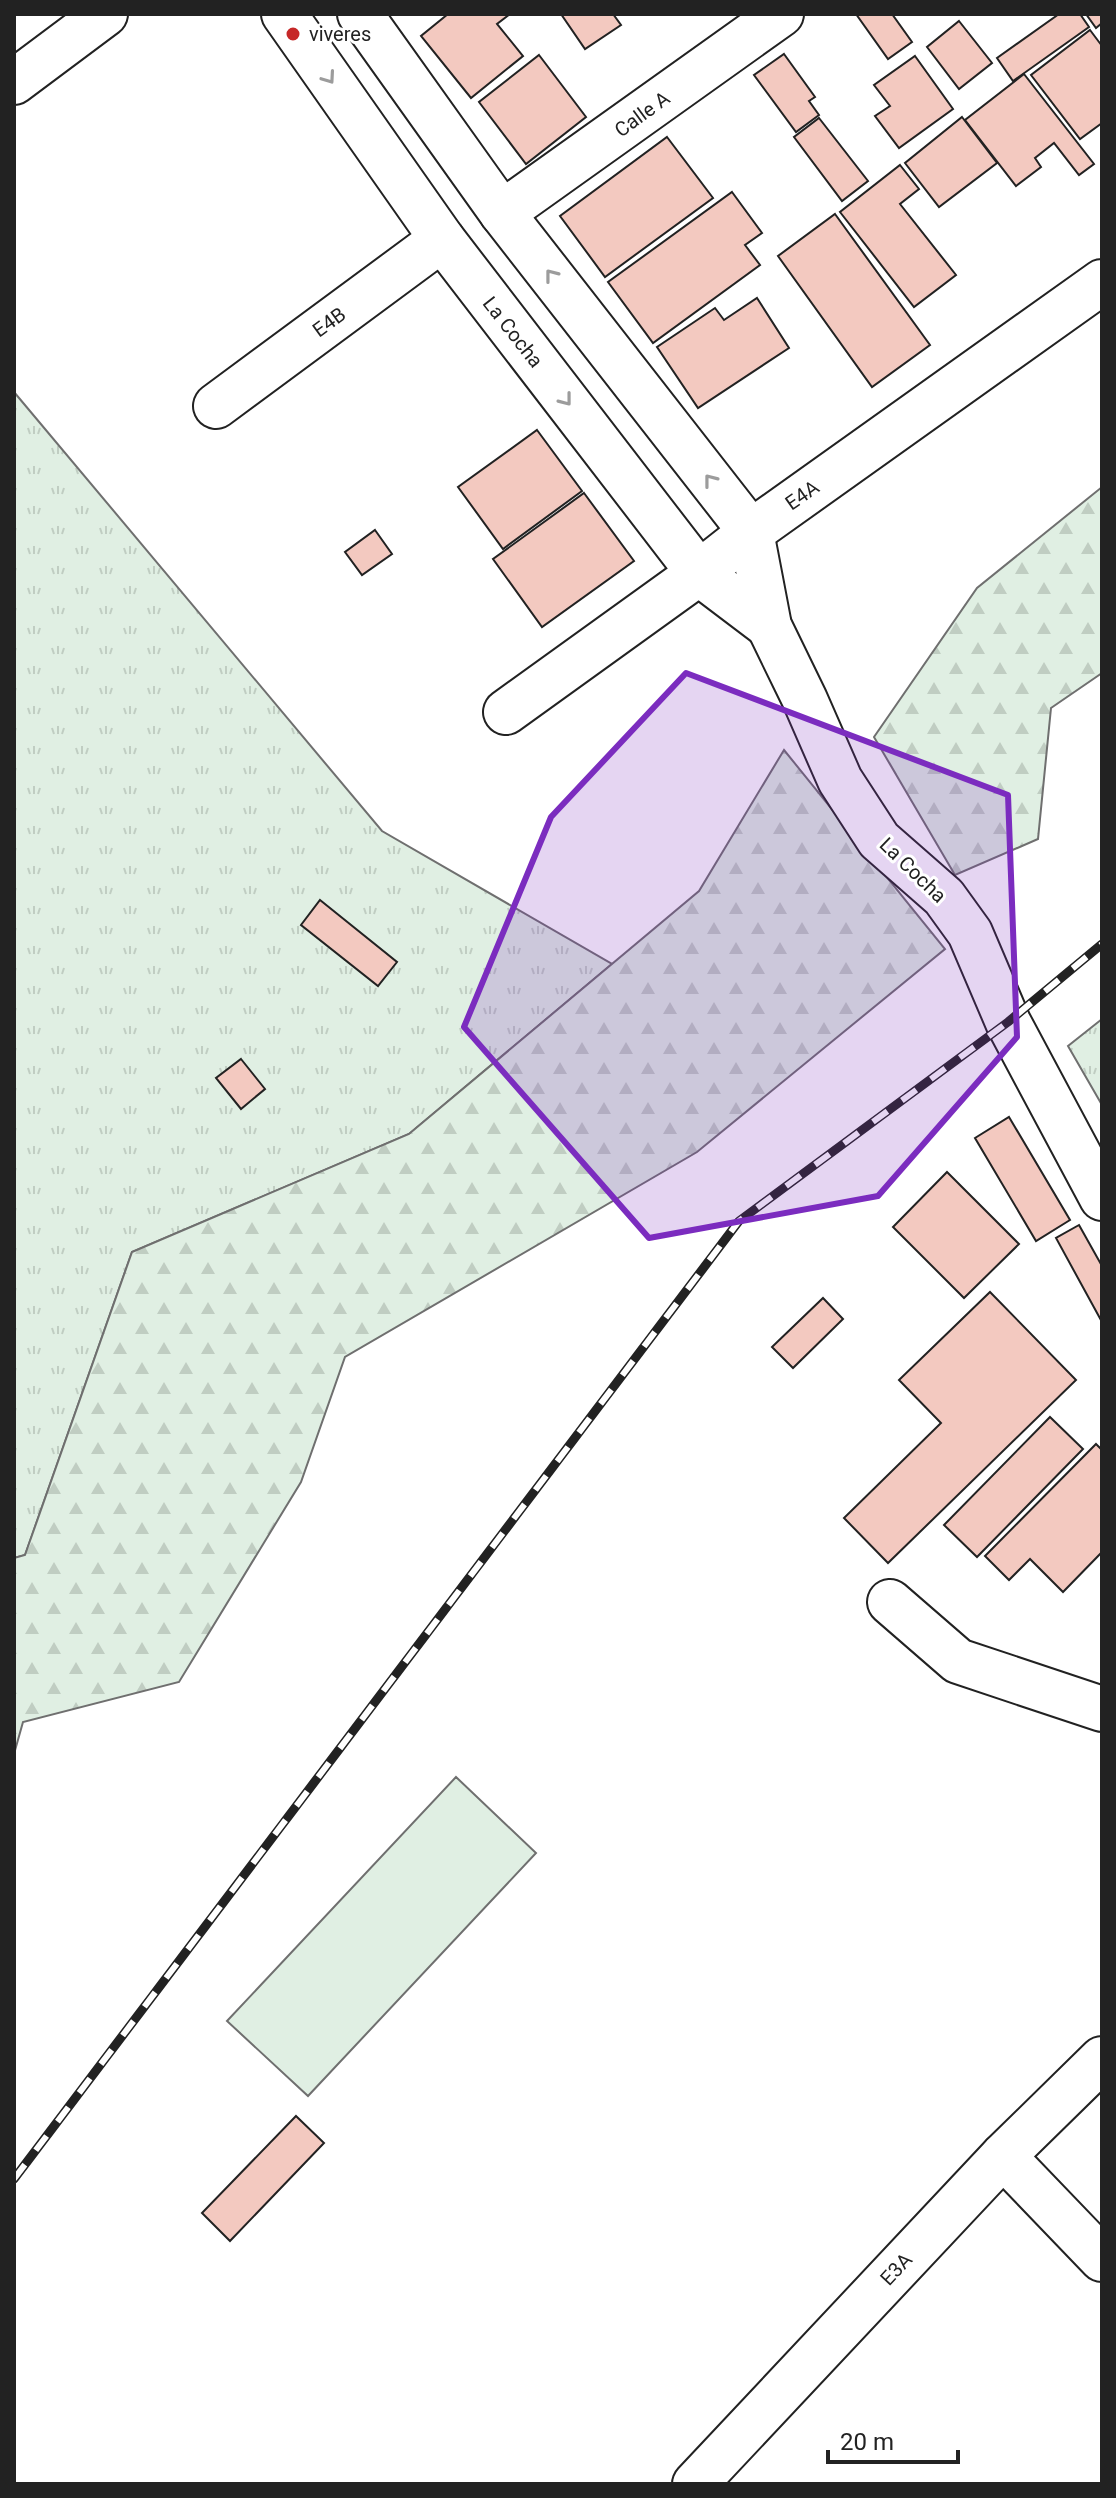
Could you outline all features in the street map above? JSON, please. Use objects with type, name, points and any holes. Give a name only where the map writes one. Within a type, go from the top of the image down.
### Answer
[{"type":"street","points":[[14,82],[105,14]]},
{"type":"street","name":"La Cocha","points":[[284,14],[442,239],[699,573],[769,626]]},
{"type":"street","name":"La Cocha","points":[[360,14],[502,213],[751,532],[769,626],[840,780],[879,840],[944,897],[970,933],[1008,1022],[1102,1198]]},
{"type":"street","name":"Calle A","points":[[502,213],[781,14]]},
{"type":"street","name":"E4B","points":[[216,406],[442,239]]},
{"type":"street","name":"E4A","points":[[506,712],[751,532],[1102,282]]},
{"type":"street","points":[[890,1602],[958,1661],[1102,1709]]},
{"type":"street","name":"E3A","points":[[695,2484],[1003,2156],[1102,2059]]},
{"type":"street","points":[[1003,2156],[1102,2259]]},
{"type":"highlighted area","points":[[686,673],[1008,795],[1017,1037],[878,1196],[649,1238],[464,1027],[551,817]]},
{"type":"green space","points":[[14,392],[382,831],[612,964],[409,1134],[132,1252],[25,1555],[14,1558]]},
{"type":"green space","points":[[1102,487],[1102,673],[1051,708],[1038,839],[955,875],[874,737],[977,588]]},
{"type":"green space","points":[[784,750],[945,949],[697,1152],[345,1357],[301,1482],[179,1682],[23,1722],[14,1754],[14,1558],[25,1555],[132,1252],[409,1134],[699,891]]},
{"type":"green space","points":[[1102,1019],[1102,1105],[1068,1046]]},
{"type":"green space","points":[[456,1777],[536,1853],[308,2096],[227,2021]]},
{"type":"building","points":[[448,14],[510,14],[497,24],[523,56],[471,98],[421,36]]},
{"type":"building","points":[[561,14],[613,14],[621,25],[585,49]]},
{"type":"building","points":[[856,14],[892,14],[912,42],[888,59]]},
{"type":"building","points":[[1059,14],[1080,14],[1089,27],[1013,81],[997,58]]},
{"type":"building","points":[[1086,14],[1102,14],[1102,23],[1096,28]]},
{"type":"building","points":[[959,21],[992,63],[959,89],[927,47]]},
{"type":"building","points":[[1090,30],[1102,46],[1102,123],[1080,139],[1031,75]]},
{"type":"building","points":[[784,54],[815,97],[809,101],[819,115],[796,132],[754,75]]},
{"type":"building","points":[[539,55],[586,117],[526,164],[479,102]]},
{"type":"building","points":[[915,56],[953,109],[899,148],[875,116],[890,106],[874,85]]},
{"type":"building","points":[[1024,74],[1094,164],[1079,175],[1054,143],[1035,158],[1041,167],[1016,186],[965,120]]},
{"type":"building","points":[[962,117],[997,163],[939,207],[905,163]]},
{"type":"building","points":[[819,118],[868,181],[842,201],[794,137]]},
{"type":"building","points":[[667,137],[713,198],[605,277],[560,216]]},
{"type":"building","points":[[900,165],[919,189],[900,204],[956,275],[914,307],[840,212]]},
{"type":"building","points":[[732,192],[762,233],[745,245],[760,265],[653,343],[608,282]]},
{"type":"building","points":[[835,214],[930,345],[872,387],[778,256]]},
{"type":"building","points":[[757,298],[789,348],[698,408],[657,347],[715,308],[724,320]]},
{"type":"building","points":[[537,430],[582,491],[503,549],[458,487]]},
{"type":"building","points":[[584,493],[634,561],[542,627],[493,559]]},
{"type":"building","points":[[375,530],[392,554],[362,575],[345,552]]},
{"type":"building","points":[[320,900],[397,962],[378,986],[301,925]]},
{"type":"building","points":[[241,1059],[265,1089],[241,1109],[216,1078]]},
{"type":"building","points":[[1009,1117],[1070,1220],[1036,1241],[975,1138]]},
{"type":"building","points":[[947,1172],[1019,1244],[964,1298],[893,1227]]},
{"type":"building","points":[[1079,1225],[1102,1266],[1102,1322],[1056,1238]]},
{"type":"building","points":[[990,1292],[1076,1380],[888,1563],[844,1518],[941,1423],[899,1380]]},
{"type":"building","points":[[823,1298],[843,1319],[793,1368],[772,1347]]},
{"type":"building","points":[[1050,1417],[1083,1449],[977,1557],[944,1525]]},
{"type":"building","points":[[1096,1444],[1102,1450],[1102,1552],[1063,1592],[1030,1559],[1009,1580],[985,1556]]},
{"type":"building","points":[[296,2116],[324,2143],[230,2241],[202,2213]]},
{"type":"railway","points":[[14,2179],[739,1221],[1008,1022],[1102,944]]},
{"type":"place","name":"viveres","points":[[293,34]]}]
